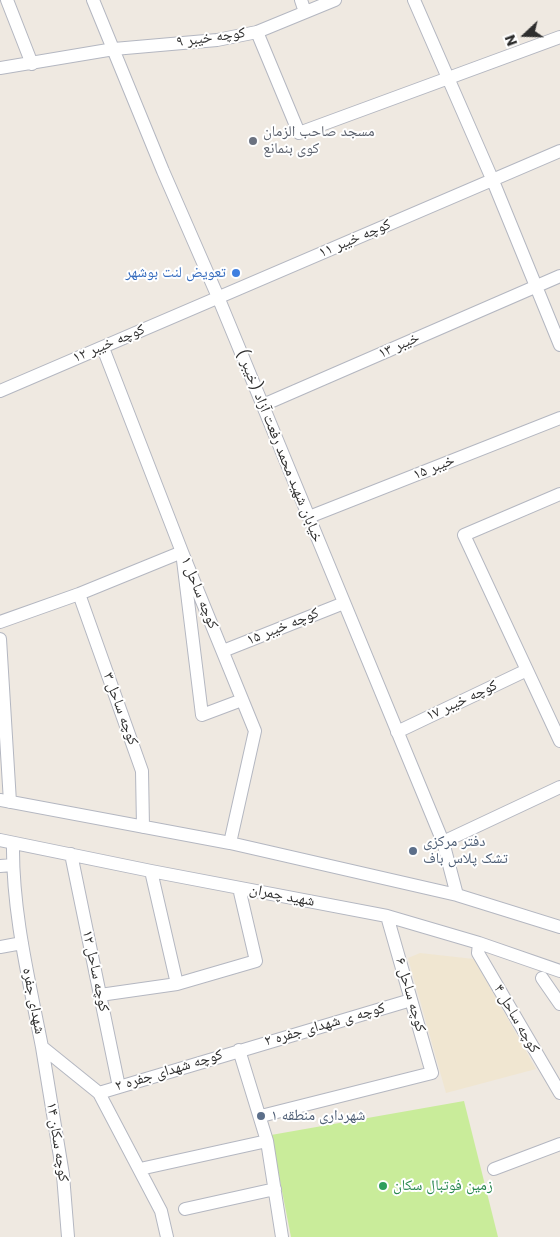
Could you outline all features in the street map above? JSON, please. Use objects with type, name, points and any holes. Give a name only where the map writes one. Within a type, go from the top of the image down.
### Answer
[{"type":"street","points":[[7,0],[32,64]]},
{"type":"street","name":"( خیبر) خیابان شهید محمد رفعت آزاد","points":[[93,0],[166,178],[263,405],[442,842],[457,895]]},
{"type":"street","name":"کوچه خیبر ۹","points":[[5,67],[114,50],[217,40],[257,32],[303,6],[334,0]]},
{"type":"street","points":[[414,0],[493,181],[560,345]]},
{"type":"street","points":[[257,32],[300,133],[560,37]]},
{"type":"street","points":[[0,76],[5,67]]},
{"type":"street","name":"کوچه خیبر ۱۱","points":[[218,297],[560,151]]},
{"type":"street","name":"خیبر ۱۳","points":[[263,405],[560,276]]},
{"type":"street","name":"کوچه خیبر ۱۲","points":[[0,391],[218,297]]},
{"type":"street","name":"کوچه ساحل ۱","points":[[102,348],[255,731],[230,843]]},
{"type":"street","name":"خیبر ۱۵","points":[[309,518],[560,418]]},
{"type":"street","points":[[560,494],[464,535],[560,741]]},
{"type":"street","points":[[0,622],[79,594],[182,552],[202,715],[242,700]]},
{"type":"street","name":"کوچه ساحل ۳","points":[[79,594],[142,771],[143,827]]},
{"type":"street","name":"کوچه خیبر ۱۵","points":[[223,651],[344,603]]},
{"type":"street","points":[[0,639],[5,801],[230,843],[457,895],[560,927]]},
{"type":"street","name":"کوچه خیبر ۱۷","points":[[397,732],[527,670]]},
{"type":"street","points":[[442,842],[560,787]]},
{"type":"street","name":"شهید چمران","points":[[0,840],[387,916],[479,943],[560,971]]},
{"type":"street","name":"شهدای جفره","points":[[13,843],[6,865],[42,1046],[99,1092],[161,1211],[167,1237]]},
{"type":"street","name":"کوچه ساحل ۱۲","points":[[71,854],[119,1087]]},
{"type":"street","points":[[151,871],[177,984]]},
{"type":"street","points":[[100,995],[177,984],[256,961],[240,888]]},
{"type":"street","name":"کوچه ساحل ۶","points":[[261,1116],[432,1073],[387,916]]},
{"type":"street","points":[[0,947],[22,943]]},
{"type":"street","name":"کوچه ساحل ۴","points":[[479,943],[478,952],[560,1093]]},
{"type":"street","points":[[542,978],[560,1004]]},
{"type":"street","name":"کوچه ی شهدای جفره ۲","points":[[239,1050],[411,1000]]},
{"type":"street","name":"کوچه سکان ۱۴","points":[[42,1046],[63,1175],[68,1237]]},
{"type":"street","points":[[239,1050],[268,1141],[281,1237]]},
{"type":"street","name":"کوچه شهدای جفره ۲","points":[[99,1092],[239,1050]]},
{"type":"street","points":[[140,1169],[268,1141]]},
{"type":"street","points":[[494,1169],[560,1144]]},
{"type":"street","points":[[185,1209],[274,1189]]},
{"type":"shaded area","points":[[420,953],[474,959],[536,1069],[446,1093],[408,958]]},
{"type":"green space","name":"زمین فوتبال سکان","points":[[464,1101],[498,1237],[291,1237],[271,1135]]},
{"type":"place","name":"مسجد صاحب الزمان کوی بنمانع","points":[[253,141]]},
{"type":"place","name":"تعویض لنت بوشهر","points":[[236,273]]},
{"type":"place","name":"دفتر مرکزی تشک پلاس باف","points":[[413,851]]},
{"type":"place","name":"شهرداری منطقه ١","points":[[261,1116]]},
{"type":"place","name":"زمین فوتبال سکان","points":[[383,1186]]}]
